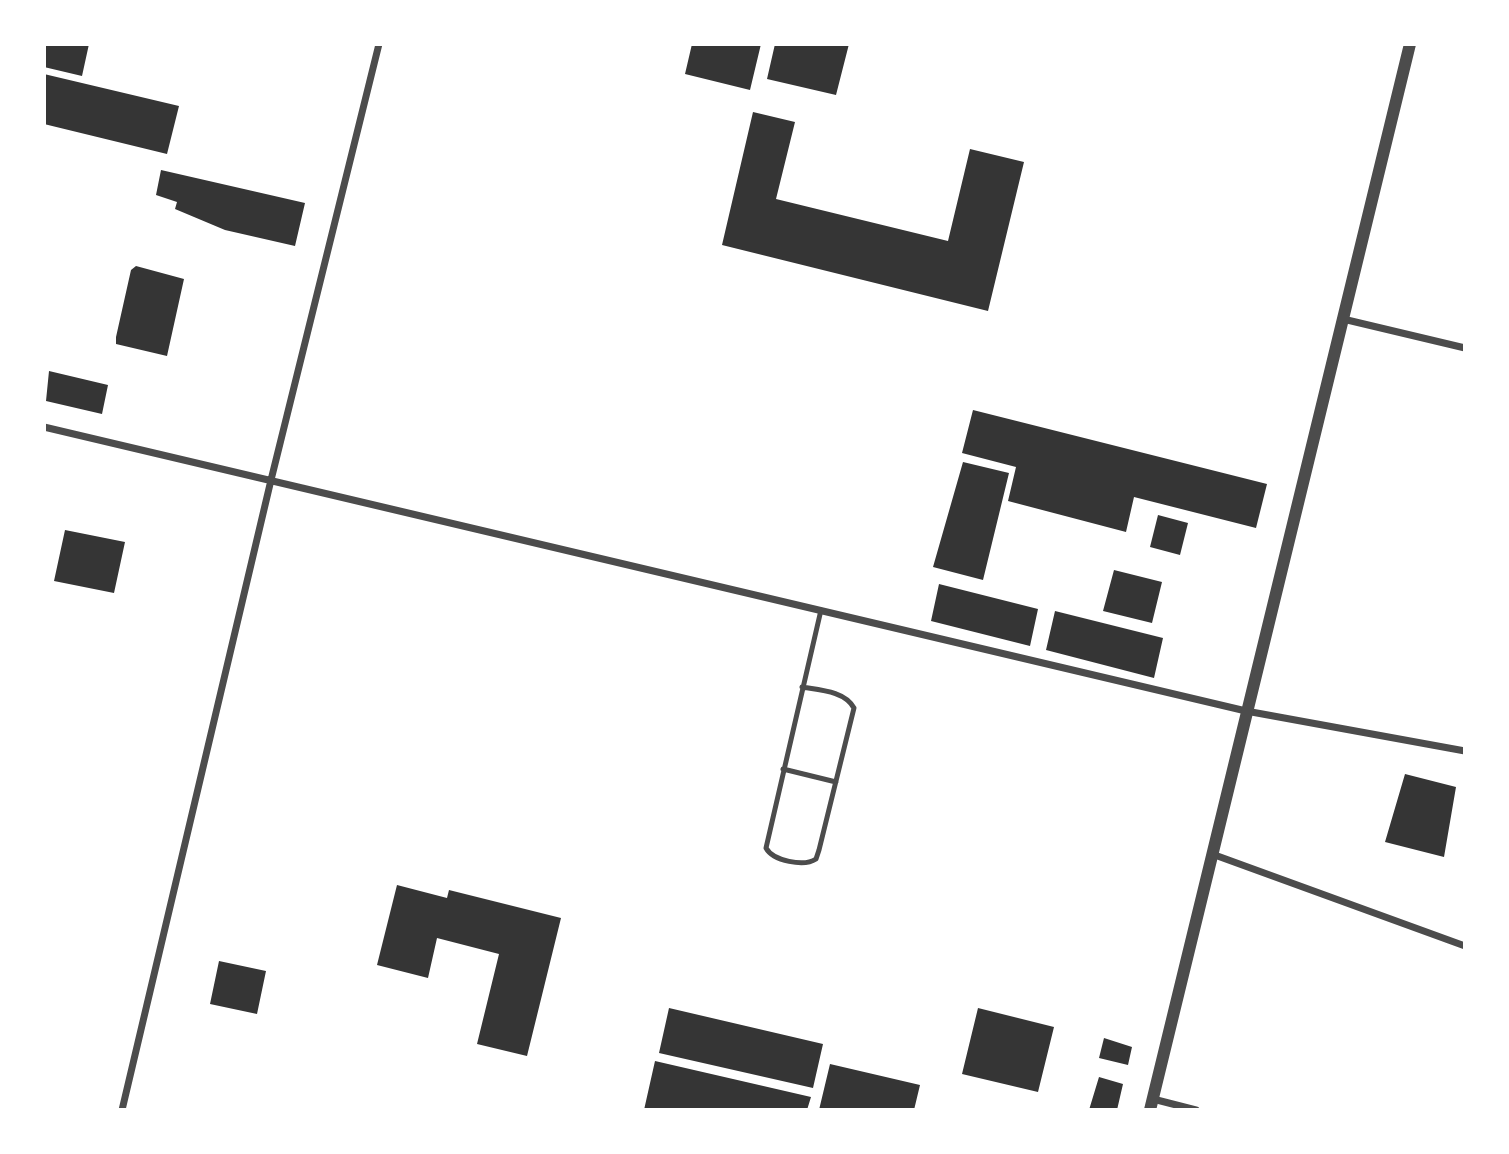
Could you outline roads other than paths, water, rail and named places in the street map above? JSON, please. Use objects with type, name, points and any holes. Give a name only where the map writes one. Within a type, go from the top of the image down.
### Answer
[{"type":"street","points":[[122,1110],[271,480],[379,44]]},
{"type":"street","points":[[1196,1110],[1152,1105],[1211,853],[1410,44]]},
{"type":"street","points":[[1343,319],[1465,348]]},
{"type":"street","points":[[44,427],[1246,711],[1465,751]]},
{"type":"street","points":[[1211,853],[1465,946]]},
{"type":"lane","points":[[802,687],[843,697],[850,701],[854,708],[816,859],[806,864],[774,857],[766,848],[766,840],[802,687],[821,610]]},
{"type":"lane","points":[[783,769],[836,782]]}]
